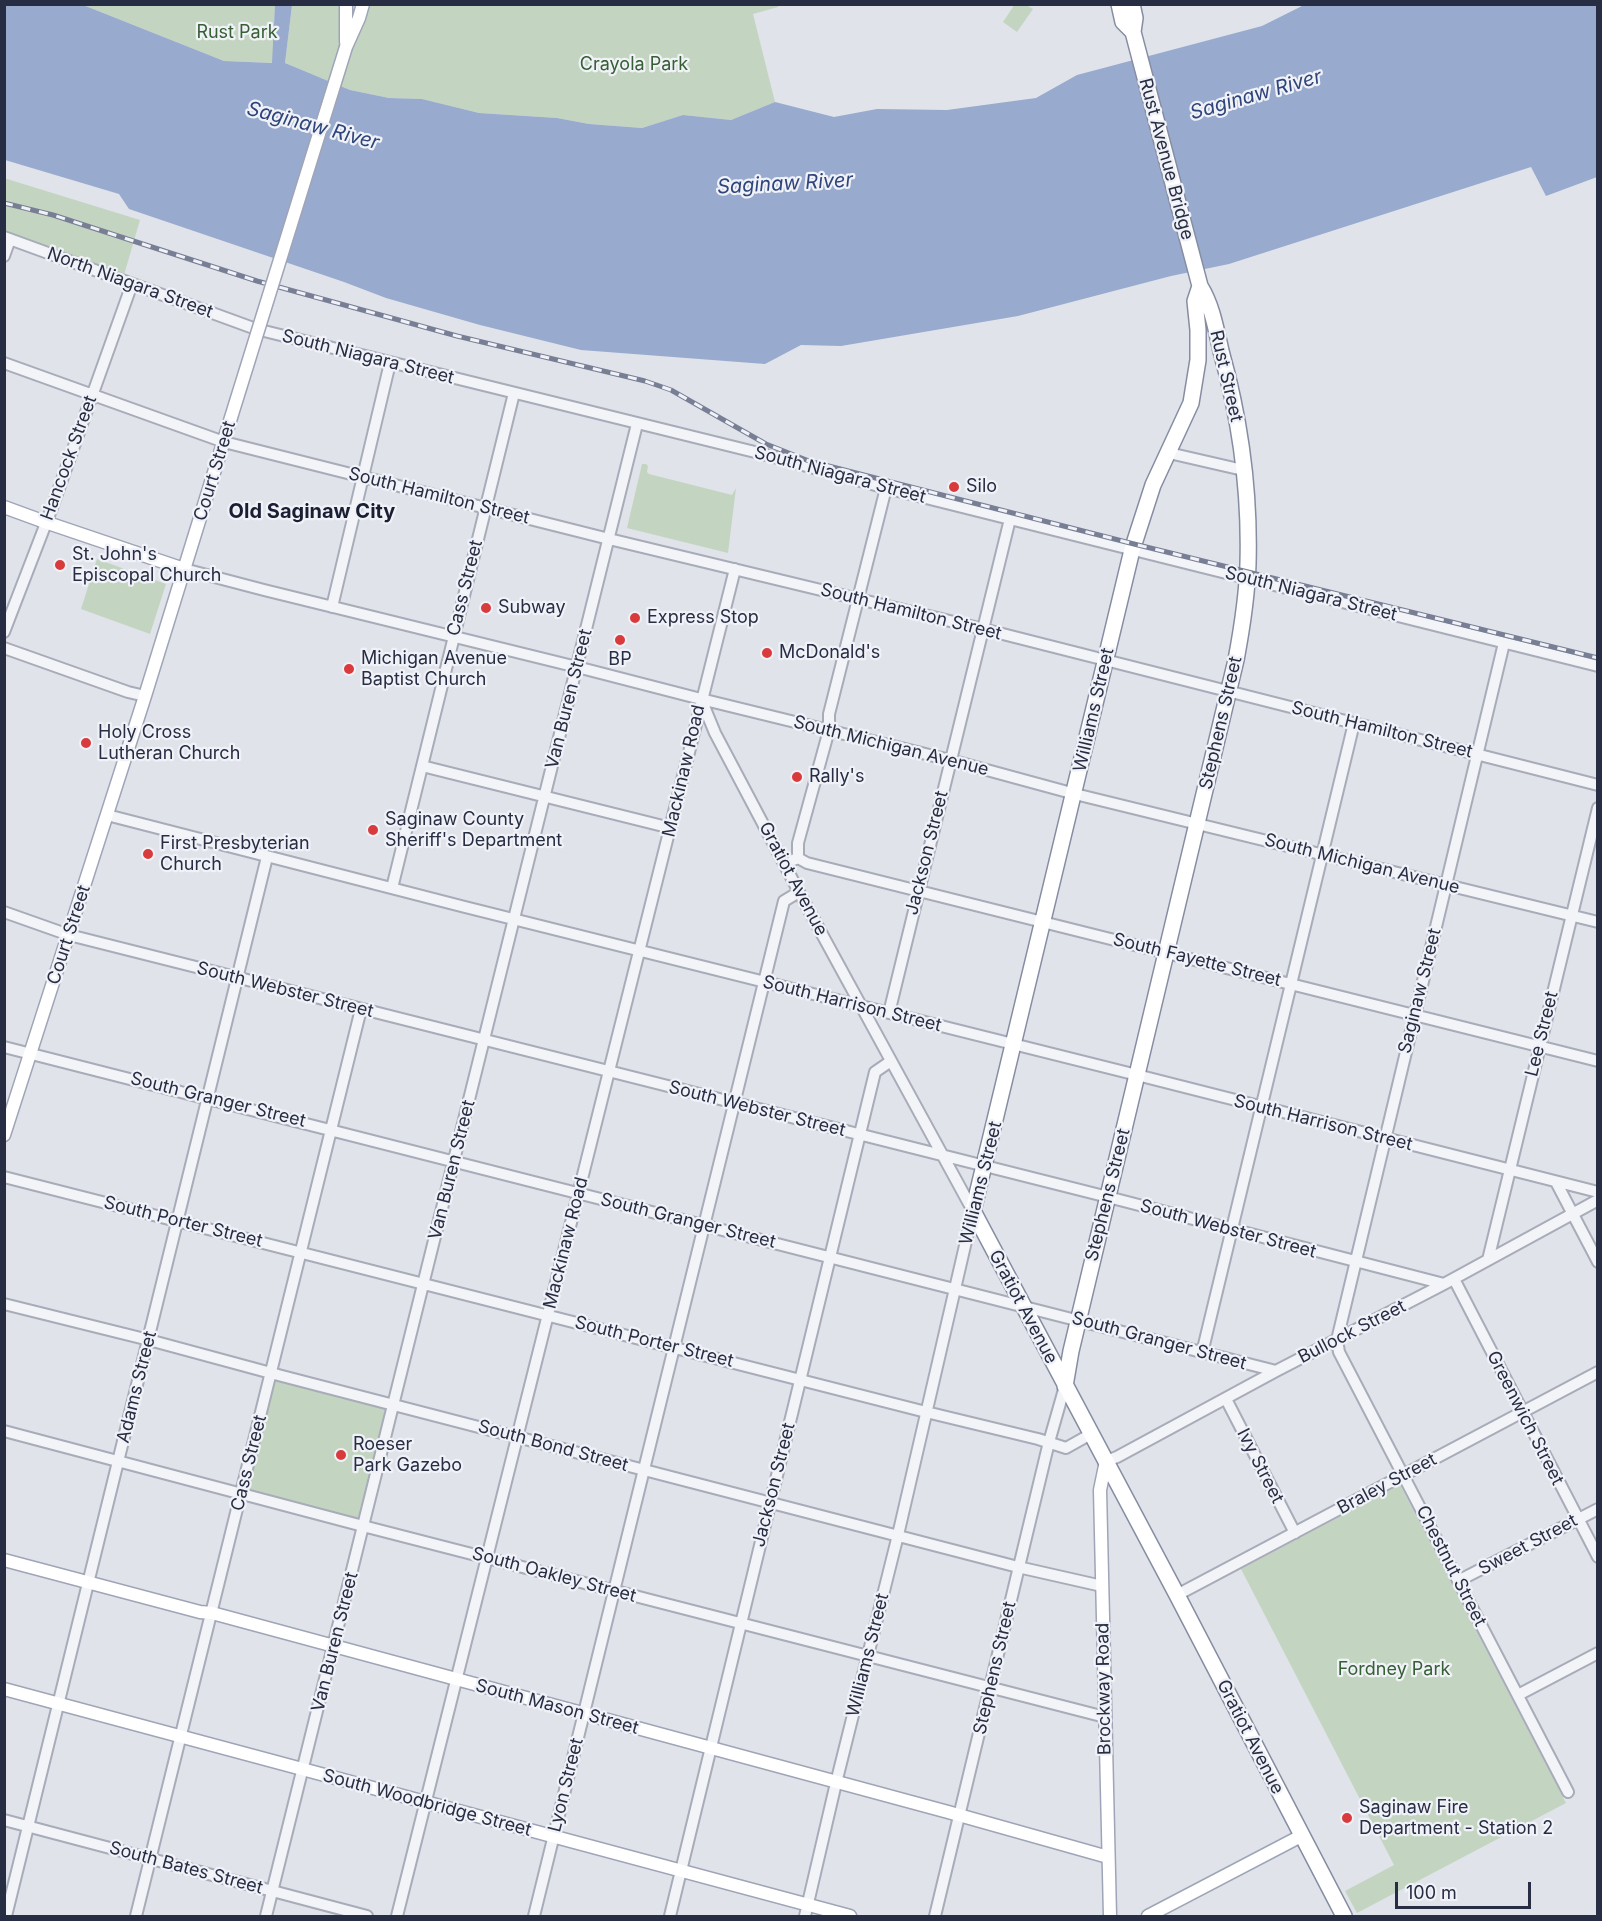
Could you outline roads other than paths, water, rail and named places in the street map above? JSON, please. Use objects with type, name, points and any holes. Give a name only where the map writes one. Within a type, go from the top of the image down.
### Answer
[{"type":"highway","points":[[1119,4],[1123,22],[1133,32]]},
{"type":"highway","points":[[1132,4],[1135,18],[1133,32]]},
{"type":"highway","name":"Rust Avenue Bridge","points":[[1133,32],[1200,286]]},
{"type":"highway","name":"Williams Street","points":[[973,1211],[1132,550],[1153,485],[1191,403],[1197,375],[1198,330],[1195,301],[1200,286]]},
{"type":"highway","name":"Rust Street","points":[[1200,286],[1207,297],[1227,375],[1243,470]]},
{"type":"highway","name":"Stephens Street","points":[[1065,1386],[1078,1320],[1240,640],[1247,578],[1248,531],[1243,470]]},
{"type":"highway","name":"Gratiot Avenue","points":[[973,1211],[1177,1595],[1344,1917]]},
{"type":"main road","points":[[346,4],[346,47]]},
{"type":"main road","points":[[346,47],[363,4]]},
{"type":"main road","name":"Court Street","points":[[4,1135],[145,696],[346,47]]},
{"type":"main road","points":[[4,507],[184,569]]},
{"type":"main road","name":"Brockway Road","points":[[1106,1461],[1100,1490],[1110,1917]]},
{"type":"main road","name":"South Mason Street","points":[[4,1560],[200,1612],[213,1613],[1108,1857]]},
{"type":"main road","name":"South Woodbridge Street","points":[[4,1689],[681,1870],[807,1911],[850,1917]]},
{"type":"main road","points":[[1148,1917],[1301,1836]]},
{"type":"street","points":[[4,256],[8,238]]},
{"type":"street","name":"North Niagara Street","points":[[8,238],[256,329]]},
{"type":"street","name":"Hancock Street","points":[[4,632],[53,505],[132,284]]},
{"type":"street","name":"South Niagara Street","points":[[256,329],[763,454],[886,488],[1598,666]]},
{"type":"street","name":"South Hamilton Street","points":[[4,363],[224,442],[609,539],[983,629],[1598,785]]},
{"type":"street","points":[[332,607],[390,363]]},
{"type":"street","name":"Cass Street","points":[[392,888],[514,393]]},
{"type":"street","name":"Van Buren Street","points":[[266,1917],[638,424]]},
{"type":"street","points":[[1169,453],[1243,470]]},
{"type":"street","points":[[785,865],[798,858],[798,843],[829,730],[830,714],[886,488]]},
{"type":"street","name":"Jackson Street","points":[[889,1013],[1010,519]]},
{"type":"street","name":"Mackinaw Road","points":[[397,1917],[735,568]]},
{"type":"street","name":"South Michigan Avenue","points":[[184,569],[950,760],[1075,794],[1598,922]]},
{"type":"street","name":"Saginaw Street","points":[[1337,1340],[1504,643]]},
{"type":"street","points":[[4,648],[145,696]]},
{"type":"street","name":"Gratiot Avenue","points":[[701,699],[715,733],[799,892],[973,1211]]},
{"type":"street","points":[[1202,1353],[1354,723]]},
{"type":"street","points":[[422,766],[671,828]]},
{"type":"street","name":"Lee Street","points":[[1488,1260],[1508,1170],[1598,808]]},
{"type":"street","name":"South Harrison Street","points":[[107,814],[267,857],[1598,1192]]},
{"type":"street","name":"Adams Street","points":[[6,1917],[267,857]]},
{"type":"street","name":"South Fayette Street","points":[[798,858],[807,863],[1598,1061]]},
{"type":"street","name":"Lyon Street","points":[[534,1917],[784,901],[799,892]]},
{"type":"street","name":"South Webster Street","points":[[4,912],[69,935],[361,1010],[860,1134],[1355,1262],[1449,1282]]},
{"type":"street","name":"Cass Street","points":[[136,1917],[361,1010]]},
{"type":"street","name":"South Granger Street","points":[[4,1047],[1276,1371]]},
{"type":"street","name":"Jackson Street","points":[[670,1917],[875,1072],[891,1061]]},
{"type":"street","name":"South Porter Street","points":[[4,1177],[1065,1448],[1091,1434]]},
{"type":"street","points":[[1557,1182],[1598,1262]]},
{"type":"street","name":"Bullock Street","points":[[1106,1461],[1449,1282],[1598,1200]]},
{"type":"street","name":"Williams Street","points":[[807,1911],[973,1211]]},
{"type":"street","name":"Greenwich Street","points":[[1449,1282],[1522,1412],[1598,1557]]},
{"type":"street","name":"South Bond Street","points":[[4,1304],[1018,1567],[1102,1586]]},
{"type":"street","name":"Chestnut Street","points":[[1337,1340],[1339,1352],[1568,1792]]},
{"type":"street","name":"Braley Street","points":[[1177,1595],[1598,1372]]},
{"type":"street","name":"Stephens Street","points":[[935,1917],[1048,1442],[1065,1386]]},
{"type":"street","name":"Ivy Street","points":[[1226,1399],[1295,1533]]},
{"type":"street","name":"South Oakley Street","points":[[4,1431],[1105,1718]]},
{"type":"street","name":"Sweet Street","points":[[1458,1581],[1598,1509]]},
{"type":"street","points":[[1518,1695],[1598,1653]]},
{"type":"street","name":"South Bates Street","points":[[4,1820],[367,1917]]},
{"type":"water","name":"Saginaw River","points":[[4,5],[83,5],[224,61],[272,63],[275,5],[292,5],[285,63],[350,90],[389,98],[422,99],[479,113],[557,118],[589,124],[642,128],[683,115],[731,120],[775,102],[834,117],[877,109],[947,110],[1036,98],[1077,75],[1262,26],[1304,5],[1597,5],[1597,177],[1546,196],[1531,167],[1229,264],[1171,276],[1018,316],[841,346],[801,345],[765,364],[581,350],[480,325],[386,298],[129,209],[119,194],[5,160]]},
{"type":"railway","points":[[4,203],[53,215],[257,281],[457,336],[645,381],[671,390],[766,444],[809,461],[1598,658]]},
{"type":"place","name":"Silo","points":[[954,487]]},
{"type":"place","name":"St. John's Episcopal Church","points":[[60,565]]},
{"type":"place","name":"Subway","points":[[486,608]]},
{"type":"place","name":"Express Stop","points":[[635,618]]},
{"type":"place","name":"BP","points":[[620,640]]},
{"type":"place","name":"McDonald's","points":[[767,653]]},
{"type":"place","name":"Michigan Avenue Baptist Church","points":[[349,669]]},
{"type":"place","name":"Holy Cross Lutheran Church","points":[[86,743]]},
{"type":"place","name":"Rally's","points":[[797,777]]},
{"type":"place","name":"Saginaw County Sheriff's Department","points":[[373,830]]},
{"type":"place","name":"First Presbyterian Church","points":[[148,854]]},
{"type":"place","name":"Roeser Park Gazebo","points":[[341,1455]]},
{"type":"place","name":"Saginaw Fire Department - Station 2","points":[[1347,1818]]},
{"type":"district","name":"Old Saginaw City","points":[[312,512]]},
{"type":"park label","name":"Rust Park","points":[[237,33]]},
{"type":"park label","name":"Crayola Park","points":[[634,65]]},
{"type":"park label","name":"Fordney Park","points":[[1394,1670]]}]
